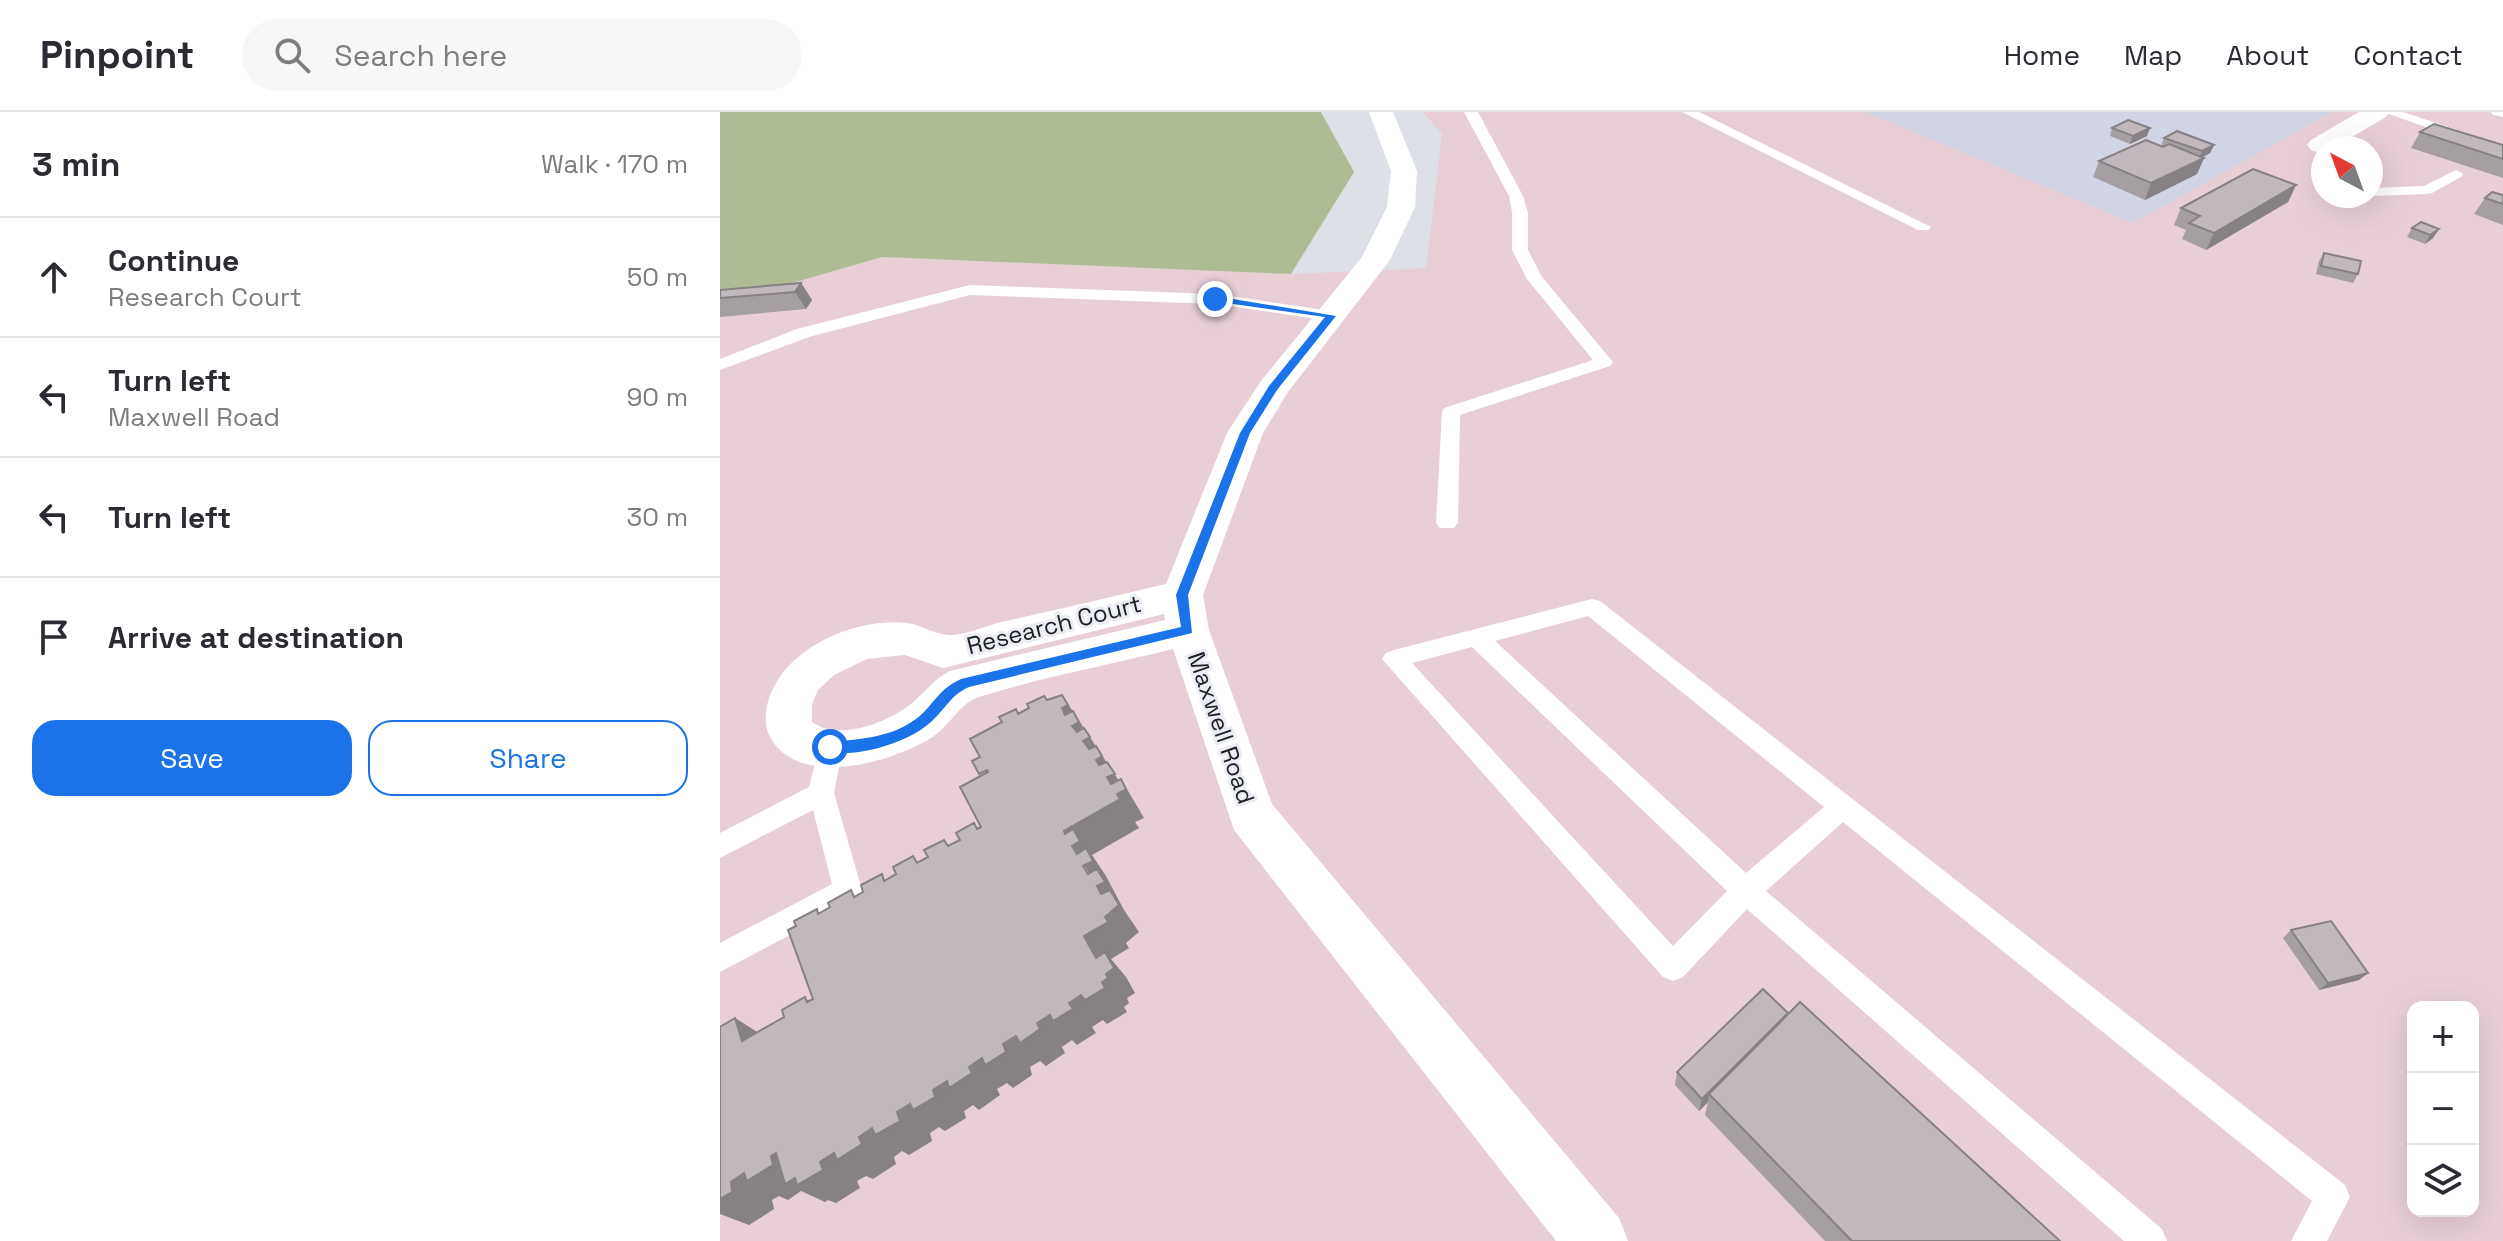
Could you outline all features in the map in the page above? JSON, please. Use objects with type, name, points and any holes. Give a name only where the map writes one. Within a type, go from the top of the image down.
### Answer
[{"type":"street","points":[[1185,612],[1245,433],[1273,388],[1375,260],[1401,207],[1404,171],[1381,112]]},
{"type":"street","points":[[2341,136],[2377,112]]},
{"type":"street","name":"Research Court","points":[[1185,612],[966,683],[950,690],[926,718],[904,732],[875,744],[816,748],[790,731],[788,709],[793,693],[807,676],[847,649],[893,637],[930,643],[943,652],[1185,612]]},
{"type":"street","name":"Maxwell Road","points":[[1185,612],[1251,815],[1596,1241]]},
{"type":"lane","points":[[1447,523],[1451,412],[1604,362],[1530,269],[1520,250],[1520,213],[1516,196],[1471,112]]},
{"type":"lane","points":[[1689,112],[1923,227]]},
{"type":"lane","points":[[2390,112],[2503,150]]},
{"type":"lane","points":[[2383,192],[2427,190],[2456,174]]},
{"type":"lane","points":[[720,365],[803,333],[970,290],[1215,299],[1331,316]]},
{"type":"lane","points":[[1843,806],[1746,891],[1673,967],[1394,659],[1592,607],[1843,806],[2333,1197],[2308,1241]]},
{"type":"lane","points":[[1476,637],[1746,891],[2150,1241]]},
{"type":"lane","points":[[720,958],[848,890],[821,793],[830,747]]},
{"type":"lane","points":[[720,846],[821,793]]},
{"type":"shaded area","points":[[1423,112],[1866,112],[2133,223],[2332,112],[2503,112],[2503,1241],[720,1241],[720,304],[882,257],[1291,274],[1426,268],[1442,134]]},
{"type":"shaded area","points":[[1866,112],[2332,112],[2133,223]]},
{"type":"green space","points":[[720,112],[1321,112],[1354,172],[1291,274],[882,257],[720,304]]},
{"type":"building","points":[[2128,120],[2150,128],[2133,136],[2112,128]]},
{"type":"building","points":[[2434,124],[2503,145],[2503,159],[2420,132]]},
{"type":"building","points":[[2177,131],[2214,145],[2202,151],[2164,138]]},
{"type":"building","points":[[2146,140],[2163,147],[2169,144],[2204,158],[2151,183],[2099,161]]},
{"type":"building","points":[[2253,169],[2296,185],[2214,233],[2189,223],[2200,216],[2181,208]]},
{"type":"building","points":[[2492,192],[2503,195],[2503,204],[2485,198]]},
{"type":"building","points":[[2421,222],[2439,229],[2430,235],[2412,228]]},
{"type":"building","points":[[2324,253],[2361,261],[2358,274],[2321,266]]},
{"type":"building","points":[[801,283],[795,292],[720,298],[720,290]]},
{"type":"building","points":[[1062,695],[1068,705],[1062,708],[1065,715],[1073,711],[1079,722],[1072,726],[1077,732],[1084,728],[1090,737],[1083,741],[1089,749],[1096,746],[1102,756],[1096,760],[1099,765],[1107,762],[1115,774],[1107,777],[1111,784],[1121,779],[1126,789],[1117,794],[1120,799],[1064,831],[1065,834],[1073,829],[1080,841],[1072,846],[1077,854],[1086,848],[1093,861],[1083,866],[1088,874],[1097,869],[1105,882],[1097,886],[1101,894],[1110,890],[1119,905],[1105,917],[1108,922],[1084,936],[1096,958],[1105,952],[1114,968],[1102,982],[1105,988],[1085,1000],[1081,995],[1069,1003],[1073,1009],[1053,1021],[1050,1015],[1037,1023],[1040,1029],[1020,1043],[1016,1036],[1003,1044],[1006,1052],[985,1065],[982,1058],[969,1067],[972,1073],[949,1088],[947,1081],[933,1090],[935,1097],[913,1110],[910,1104],[897,1112],[900,1121],[875,1135],[872,1128],[859,1137],[862,1144],[837,1160],[834,1153],[820,1162],[823,1170],[797,1185],[795,1178],[785,1184],[776,1153],[771,1156],[773,1165],[747,1181],[744,1173],[731,1182],[732,1192],[720,1199],[720,1027],[735,1018],[742,1041],[784,1017],[782,1010],[805,997],[807,1002],[813,999],[788,930],[796,926],[794,921],[817,909],[818,914],[830,907],[828,903],[851,890],[854,897],[863,892],[861,885],[882,874],[884,881],[896,874],[893,867],[913,856],[917,863],[928,857],[924,850],[944,840],[948,846],[960,840],[956,833],[974,823],[977,829],[981,827],[960,787],[988,772],[979,774],[972,761],[980,757],[970,739],[1002,722],[999,717],[1016,709],[1018,714],[1029,708],[1027,704],[1044,696],[1047,700]]},
{"type":"building","points":[[2331,921],[2368,973],[2328,983],[2291,930]]},
{"type":"building","points":[[1763,989],[1788,1013],[1702,1099],[1677,1072]]},
{"type":"building","points":[[1800,1002],[2060,1241],[1852,1241],[1709,1094]]},
{"type":"route","points":[[830,747],[875,744],[904,732],[926,718],[950,690],[966,683],[1188,630],[1182,595],[1245,433],[1273,388],[1331,316],[1215,299]]}]
